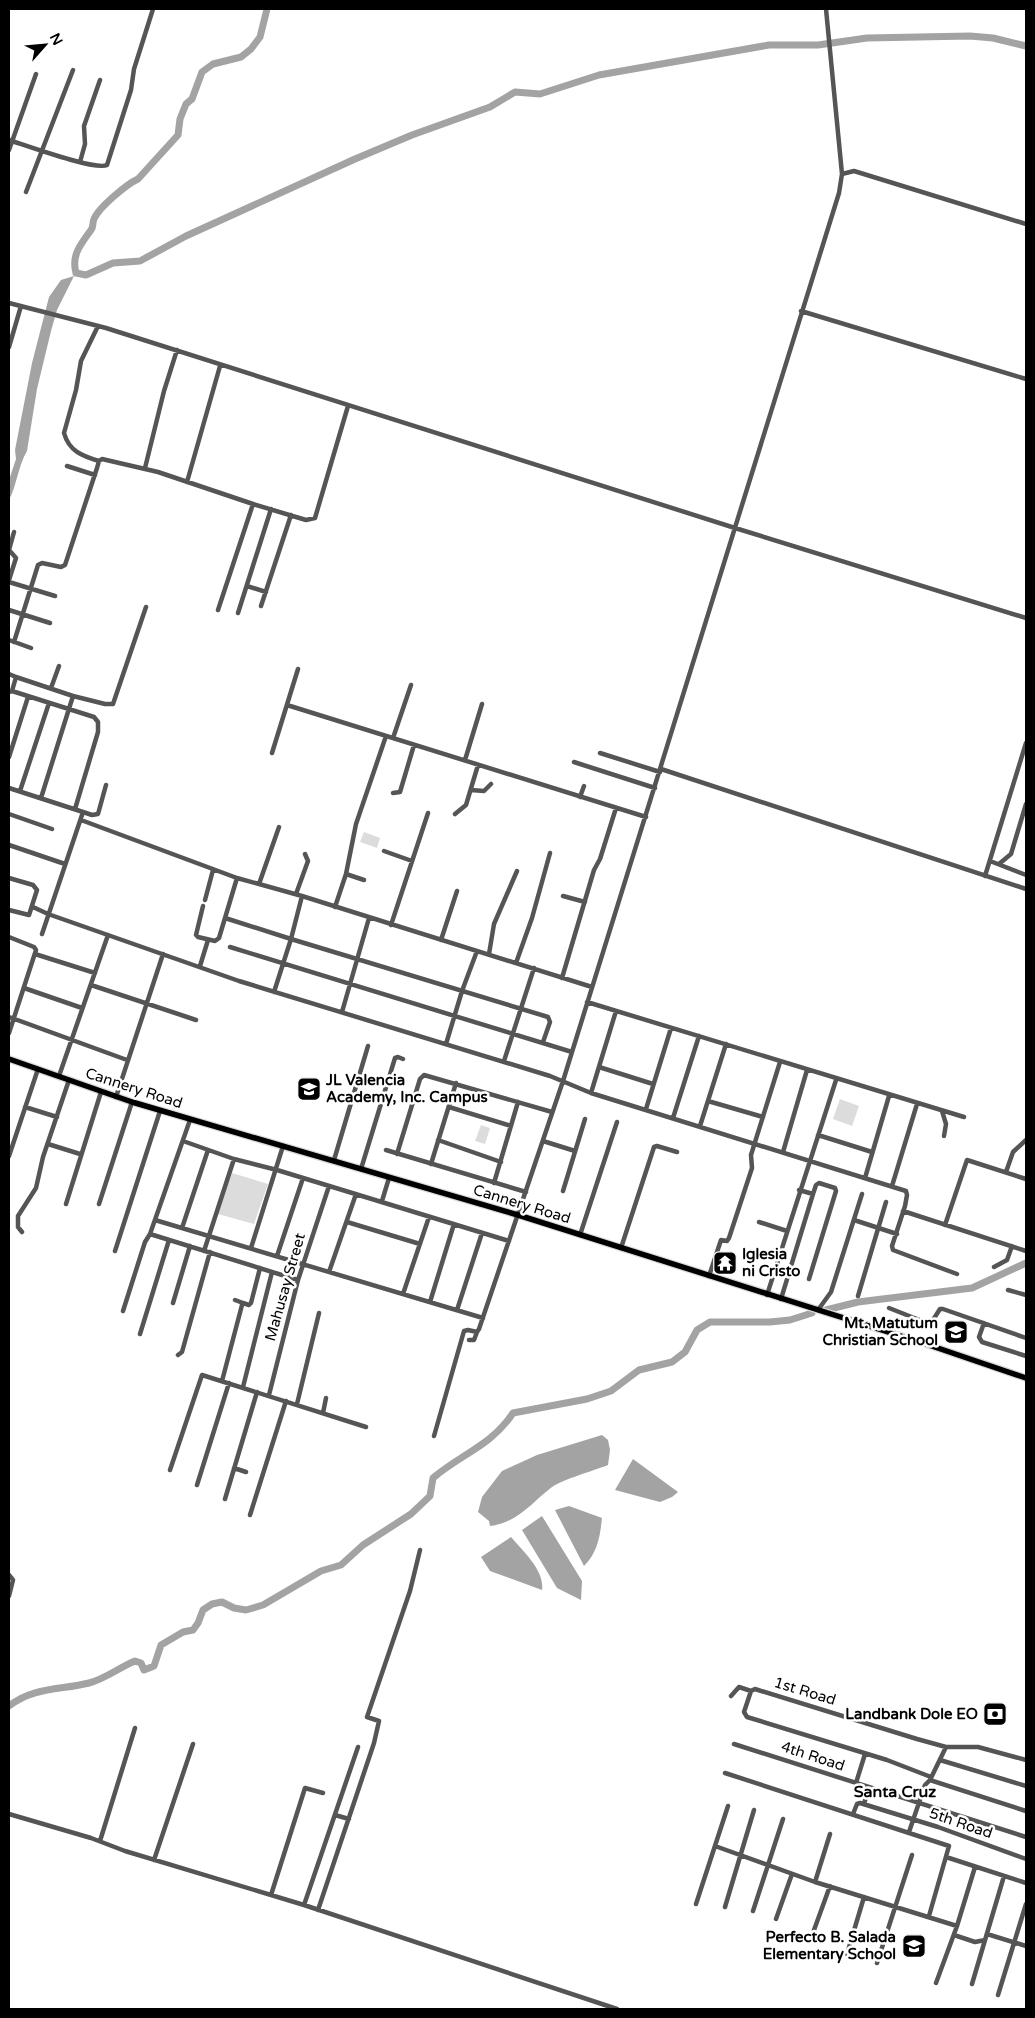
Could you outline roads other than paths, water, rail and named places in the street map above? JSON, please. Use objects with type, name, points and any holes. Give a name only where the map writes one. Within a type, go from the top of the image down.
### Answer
[{"type":"main road","name":"Cannery Road","points":[[9,1059],[160,1111],[334,1160],[580,1235],[1026,1378]]},
{"type":"street","points":[[10,141],[102,167],[108,163],[153,9]]},
{"type":"street","points":[[470,1340],[474,1340],[483,1318],[563,1081],[839,193],[842,174],[826,9]]},
{"type":"street","points":[[26,192],[72,70]]},
{"type":"street","points":[[9,150],[10,141],[36,74]]},
{"type":"street","points":[[80,162],[85,144],[84,126],[100,80]]},
{"type":"street","points":[[842,174],[854,171],[1026,224]]},
{"type":"street","points":[[9,303],[98,326],[177,350],[220,366],[1026,618]]},
{"type":"street","points":[[9,348],[21,306]]},
{"type":"street","points":[[802,311],[1026,379]]},
{"type":"street","points":[[98,326],[81,361],[76,390],[64,433],[76,453],[99,461],[106,458],[145,468],[252,504],[310,520],[315,518],[318,513],[348,406]]},
{"type":"street","points":[[145,468],[164,391],[177,350]]},
{"type":"street","points":[[187,482],[220,366]]},
{"type":"street","points":[[32,648],[11,641],[22,614],[36,568],[40,564],[46,563],[61,567],[65,566],[99,461]]},
{"type":"street","points":[[67,466],[95,475]]},
{"type":"street","points":[[218,610],[252,504]]},
{"type":"street","points":[[238,613],[270,509]]},
{"type":"street","points":[[261,606],[291,515]]},
{"type":"street","points":[[14,532],[9,550],[16,558],[9,581],[55,596]]},
{"type":"street","points":[[247,586],[266,592]]},
{"type":"street","points":[[9,674],[73,696],[105,704],[113,704],[146,607]]},
{"type":"street","points":[[9,610],[50,623]]},
{"type":"street","points":[[51,688],[58,666]]},
{"type":"street","points":[[272,753],[298,670]]},
{"type":"street","points":[[16,677],[10,691],[94,717],[98,724],[96,740],[75,809]]},
{"type":"street","points":[[393,738],[411,685]]},
{"type":"street","points":[[41,798],[73,696]]},
{"type":"street","points":[[9,757],[28,697]]},
{"type":"street","points":[[20,791],[49,704]]},
{"type":"street","points":[[287,704],[646,817]]},
{"type":"street","points":[[465,760],[482,704]]},
{"type":"street","points":[[335,907],[346,874],[356,824],[386,736]]},
{"type":"street","points":[[985,876],[1026,743]]},
{"type":"street","points":[[392,793],[400,792],[414,745]]},
{"type":"street","points":[[600,753],[1026,889]]},
{"type":"street","points":[[574,762],[655,788]]},
{"type":"street","points":[[455,814],[466,805],[478,764]]},
{"type":"street","points":[[471,790],[484,791],[491,784]]},
{"type":"street","points":[[9,788],[92,815],[98,814],[106,785]]},
{"type":"street","points":[[580,797],[584,786]]},
{"type":"street","points":[[999,864],[1011,854],[1026,804]]},
{"type":"street","points":[[562,978],[594,870],[600,859],[616,808]]},
{"type":"street","points":[[42,934],[83,812]]},
{"type":"street","points":[[392,925],[428,813]]},
{"type":"street","points":[[9,814],[52,829]]},
{"type":"street","points":[[81,820],[162,848],[236,878],[296,894],[592,987]]},
{"type":"street","points":[[260,884],[279,827]]},
{"type":"street","points":[[9,845],[65,864]]},
{"type":"street","points":[[384,851],[412,861]]},
{"type":"street","points":[[516,963],[532,918],[550,853]]},
{"type":"street","points":[[296,894],[308,861],[305,854]]},
{"type":"street","points":[[990,861],[1026,875]]},
{"type":"street","points":[[205,900],[213,870]]},
{"type":"street","points":[[489,954],[494,924],[517,871]]},
{"type":"street","points":[[346,874],[364,880]]},
{"type":"street","points":[[9,878],[37,888],[33,906],[27,916],[9,910]]},
{"type":"street","points":[[203,906],[195,932],[198,937],[213,942],[219,938],[236,878]]},
{"type":"street","points":[[441,940],[457,891]]},
{"type":"street","points":[[274,992],[302,896]]},
{"type":"street","points":[[564,896],[585,902]]},
{"type":"street","points":[[33,906],[48,914],[274,992],[504,1061],[592,1093],[892,1186],[906,1192],[903,1211],[892,1246],[895,1252],[957,1274]]},
{"type":"street","points":[[226,918],[550,1017],[543,1042]]},
{"type":"street","points":[[342,1012],[359,959],[369,918]]},
{"type":"street","points":[[59,1076],[108,935]]},
{"type":"street","points":[[9,937],[34,947],[35,954],[24,988],[11,1018],[9,1033]]},
{"type":"street","points":[[200,966],[208,940]]},
{"type":"street","points":[[230,947],[572,1052]]},
{"type":"street","points":[[446,1044],[462,991],[477,951]]},
{"type":"street","points":[[35,954],[95,973]]},
{"type":"street","points":[[116,1097],[163,954]]},
{"type":"street","points":[[504,1061],[514,1035],[534,968]]},
{"type":"street","points":[[91,984],[196,1020]]},
{"type":"street","points":[[24,988],[82,1008]]},
{"type":"street","points":[[587,1002],[836,1080],[964,1117]]},
{"type":"street","points":[[592,1093],[616,1011]]},
{"type":"street","points":[[11,1018],[127,1060]]},
{"type":"street","points":[[646,1109],[672,1028]]},
{"type":"street","points":[[673,1118],[699,1036]]},
{"type":"street","points":[[700,1126],[726,1044]]},
{"type":"street","points":[[334,1160],[368,1046]]},
{"type":"street","points":[[361,1169],[395,1058],[398,1056],[403,1059]]},
{"type":"street","points":[[709,1276],[721,1240],[727,1241],[729,1238],[752,1168],[752,1155],[780,1062]]},
{"type":"street","points":[[599,1067],[653,1084]]},
{"type":"street","points":[[9,1156],[38,1069]]},
{"type":"street","points":[[783,1152],[807,1070]]},
{"type":"street","points":[[398,1154],[421,1076],[426,1074],[552,1112]]},
{"type":"street","points":[[22,1232],[18,1227],[18,1216],[36,1188],[69,1080]]},
{"type":"street","points":[[767,1295],[799,1190],[836,1080]]},
{"type":"street","points":[[431,1164],[456,1083]]},
{"type":"street","points":[[66,1204],[80,1154],[101,1092]]},
{"type":"street","points":[[865,1178],[890,1096]]},
{"type":"street","points":[[708,1101],[763,1117]]},
{"type":"street","points":[[99,1204],[132,1102]]},
{"type":"street","points":[[494,1183],[518,1102]]},
{"type":"street","points":[[892,1186],[916,1104]]},
{"type":"street","points":[[449,1106],[511,1126]]},
{"type":"street","points":[[24,1107],[57,1117]]},
{"type":"street","points":[[115,1251],[160,1111]]},
{"type":"street","points":[[942,1111],[946,1124],[944,1136]]},
{"type":"street","points":[[563,1191],[585,1119]]},
{"type":"street","points":[[123,1311],[145,1242],[150,1234],[190,1120]]},
{"type":"street","points":[[580,1235],[617,1122]]},
{"type":"street","points":[[818,1135],[872,1152]]},
{"type":"street","points":[[438,1140],[501,1162]]},
{"type":"street","points":[[1006,1172],[1013,1152],[1026,1140]]},
{"type":"street","points":[[182,1141],[234,1159],[382,1201],[509,1241]]},
{"type":"street","points":[[543,1141],[575,1151]]},
{"type":"street","points":[[48,1144],[80,1154]]},
{"type":"street","points":[[251,1248],[283,1146]]},
{"type":"street","points":[[621,1248],[654,1147],[657,1146],[677,1152]]},
{"type":"street","points":[[182,1228],[208,1150]]},
{"type":"street","points":[[386,1150],[526,1192]]},
{"type":"street","points":[[178,1355],[183,1350],[207,1252],[209,1236],[234,1159]]},
{"type":"street","points":[[945,1225],[967,1160],[1026,1179]]},
{"type":"street","points":[[277,1256],[303,1178]]},
{"type":"street","points":[[382,1201],[389,1178]]},
{"type":"street","points":[[781,1299],[813,1194],[816,1185],[819,1183],[836,1189],[809,1279]]},
{"type":"street","name":"Mahusay Street","points":[[269,1395],[302,1264],[329,1186]]},
{"type":"street","points":[[799,1190],[813,1194]]},
{"type":"street","points":[[329,1272],[356,1194]]},
{"type":"street","points":[[818,1310],[831,1292],[862,1194]]},
{"type":"street","points":[[858,1296],[886,1202]]},
{"type":"street","points":[[903,1211],[1026,1250]]},
{"type":"street","points":[[403,1294],[429,1217]]},
{"type":"street","points":[[155,1220],[483,1318]]},
{"type":"street","points":[[854,1220],[897,1234]]},
{"type":"street","points":[[346,1222],[420,1244]]},
{"type":"street","points":[[759,1222],[787,1231]]},
{"type":"street","points":[[430,1302],[454,1224]]},
{"type":"street","points":[[457,1310],[482,1233]]},
{"type":"street","points":[[150,1234],[298,1280]]},
{"type":"street","points":[[140,1334],[168,1240]]},
{"type":"street","points":[[173,1304],[190,1246]]},
{"type":"street","points":[[994,1267],[1007,1260],[1012,1246]]},
{"type":"street","points":[[235,1300],[249,1305],[251,1303],[260,1268]]},
{"type":"street","points":[[243,1387],[272,1272]]},
{"type":"street","points":[[1008,1290],[1026,1295]]},
{"type":"street","points":[[222,1381],[243,1303]]},
{"type":"street","points":[[889,1308],[927,1324],[931,1323],[941,1309],[1026,1338]]},
{"type":"street","points":[[297,1404],[319,1313]]},
{"type":"street","points":[[984,1323],[979,1337],[982,1342],[1026,1356]]},
{"type":"street","points":[[434,1436],[464,1331],[476,1332]]},
{"type":"street","points":[[170,1470],[201,1376],[269,1395],[366,1427]]},
{"type":"street","points":[[197,1485],[229,1383]]},
{"type":"street","points":[[225,1499],[257,1392]]},
{"type":"street","points":[[323,1413],[326,1398]]},
{"type":"street","points":[[250,1515],[286,1401]]},
{"type":"street","points":[[234,1468],[246,1472]]},
{"type":"street","points":[[367,1717],[410,1592],[420,1550]]},
{"type":"street","points":[[9,1575],[13,1580],[9,1596]]},
{"type":"street","points":[[731,1696],[738,1688],[751,1691],[744,1712],[747,1717],[894,1762],[931,1779],[1026,1811]]},
{"type":"street","name":"1st Road","points":[[751,1691],[755,1689],[946,1747],[978,1747],[1026,1760]]},
{"type":"street","points":[[318,1910],[370,1757],[379,1721],[360,1715]]},
{"type":"street","points":[[100,1841],[135,1728]]},
{"type":"street","points":[[154,1860],[194,1744]]},
{"type":"street","name":"4th Road","points":[[734,1744],[1026,1837]]},
{"type":"street","points":[[304,1905],[358,1747]]},
{"type":"street","points":[[909,1832],[924,1785],[931,1779],[946,1747]]},
{"type":"street","points":[[856,1783],[865,1754]]},
{"type":"street","points":[[940,1760],[1026,1786]]},
{"type":"street","points":[[725,1773],[949,1846],[929,1916]]},
{"type":"street","points":[[853,1814],[861,1804],[869,1787]]},
{"type":"street","points":[[271,1895],[305,1788],[324,1793]]},
{"type":"street","name":"5th Road","points":[[861,1804],[913,1820],[1026,1860]]},
{"type":"street","points":[[696,1904],[728,1806]]},
{"type":"street","points":[[725,1907],[754,1810]]},
{"type":"street","points":[[9,1814],[100,1841],[119,1850],[304,1905],[617,2009]]},
{"type":"street","points":[[335,1815],[349,1819]]},
{"type":"street","points":[[753,1911],[783,1819]]},
{"type":"street","points":[[815,1882],[830,1834]]},
{"type":"street","points":[[715,1846],[815,1882],[957,1926]]},
{"type":"street","points":[[877,1963],[912,1855]]},
{"type":"street","points":[[946,1857],[1026,1883]]},
{"type":"street","points":[[936,1983],[976,1867]]},
{"type":"street","points":[[776,1919],[792,1874]]},
{"type":"street","points":[[972,1984],[1004,1876]]},
{"type":"street","points":[[814,1930],[830,1886]]},
{"type":"street","points":[[847,1954],[864,1897]]},
{"type":"street","points":[[998,1995],[1026,1904]]},
{"type":"street","points":[[954,1935],[976,1942],[986,1937],[1026,1946]]},
{"type":"waterway","points":[[76,273],[76,255],[92,229],[93,220],[101,208],[138,179],[178,135],[180,119],[186,104],[192,99],[202,72],[213,64],[241,57],[251,49],[260,37],[267,9]]},
{"type":"waterway","points":[[76,273],[86,275],[113,263],[140,261],[186,236],[355,159],[412,135],[490,107],[515,92],[540,94],[599,75],[769,45],[818,45],[867,38],[970,36],[993,38],[1026,46]]},
{"type":"waterway","points":[[826,1310],[858,1302],[972,1288],[1026,1263]]},
{"type":"waterway","points":[[9,1706],[37,1692],[95,1681],[135,1661],[141,1663],[144,1670],[154,1666],[161,1645],[183,1632],[193,1630],[203,1610],[212,1604],[222,1602],[234,1608],[246,1610],[263,1605],[321,1571],[341,1565],[363,1545],[411,1514],[430,1496],[433,1478],[495,1434],[513,1413],[587,1399],[611,1391],[639,1370],[672,1362],[685,1352],[697,1330],[710,1322],[770,1322],[790,1320],[812,1313]]},
{"type":"place","name":"JL Valencia Academy, Inc. Campus","points":[[309,1089]]},
{"type":"place","name":"Iglesia ni Cristo","points":[[725,1263]]},
{"type":"place","name":"Mt. Matutum Christian School","points":[[956,1332]]},
{"type":"place","name":"Landbank Dole EO","points":[[995,1714]]},
{"type":"place","name":"Perfecto B. Salada Elementary School","points":[[914,1946]]},
{"type":"district","name":"Santa Cruz","points":[[895,1791]]}]
